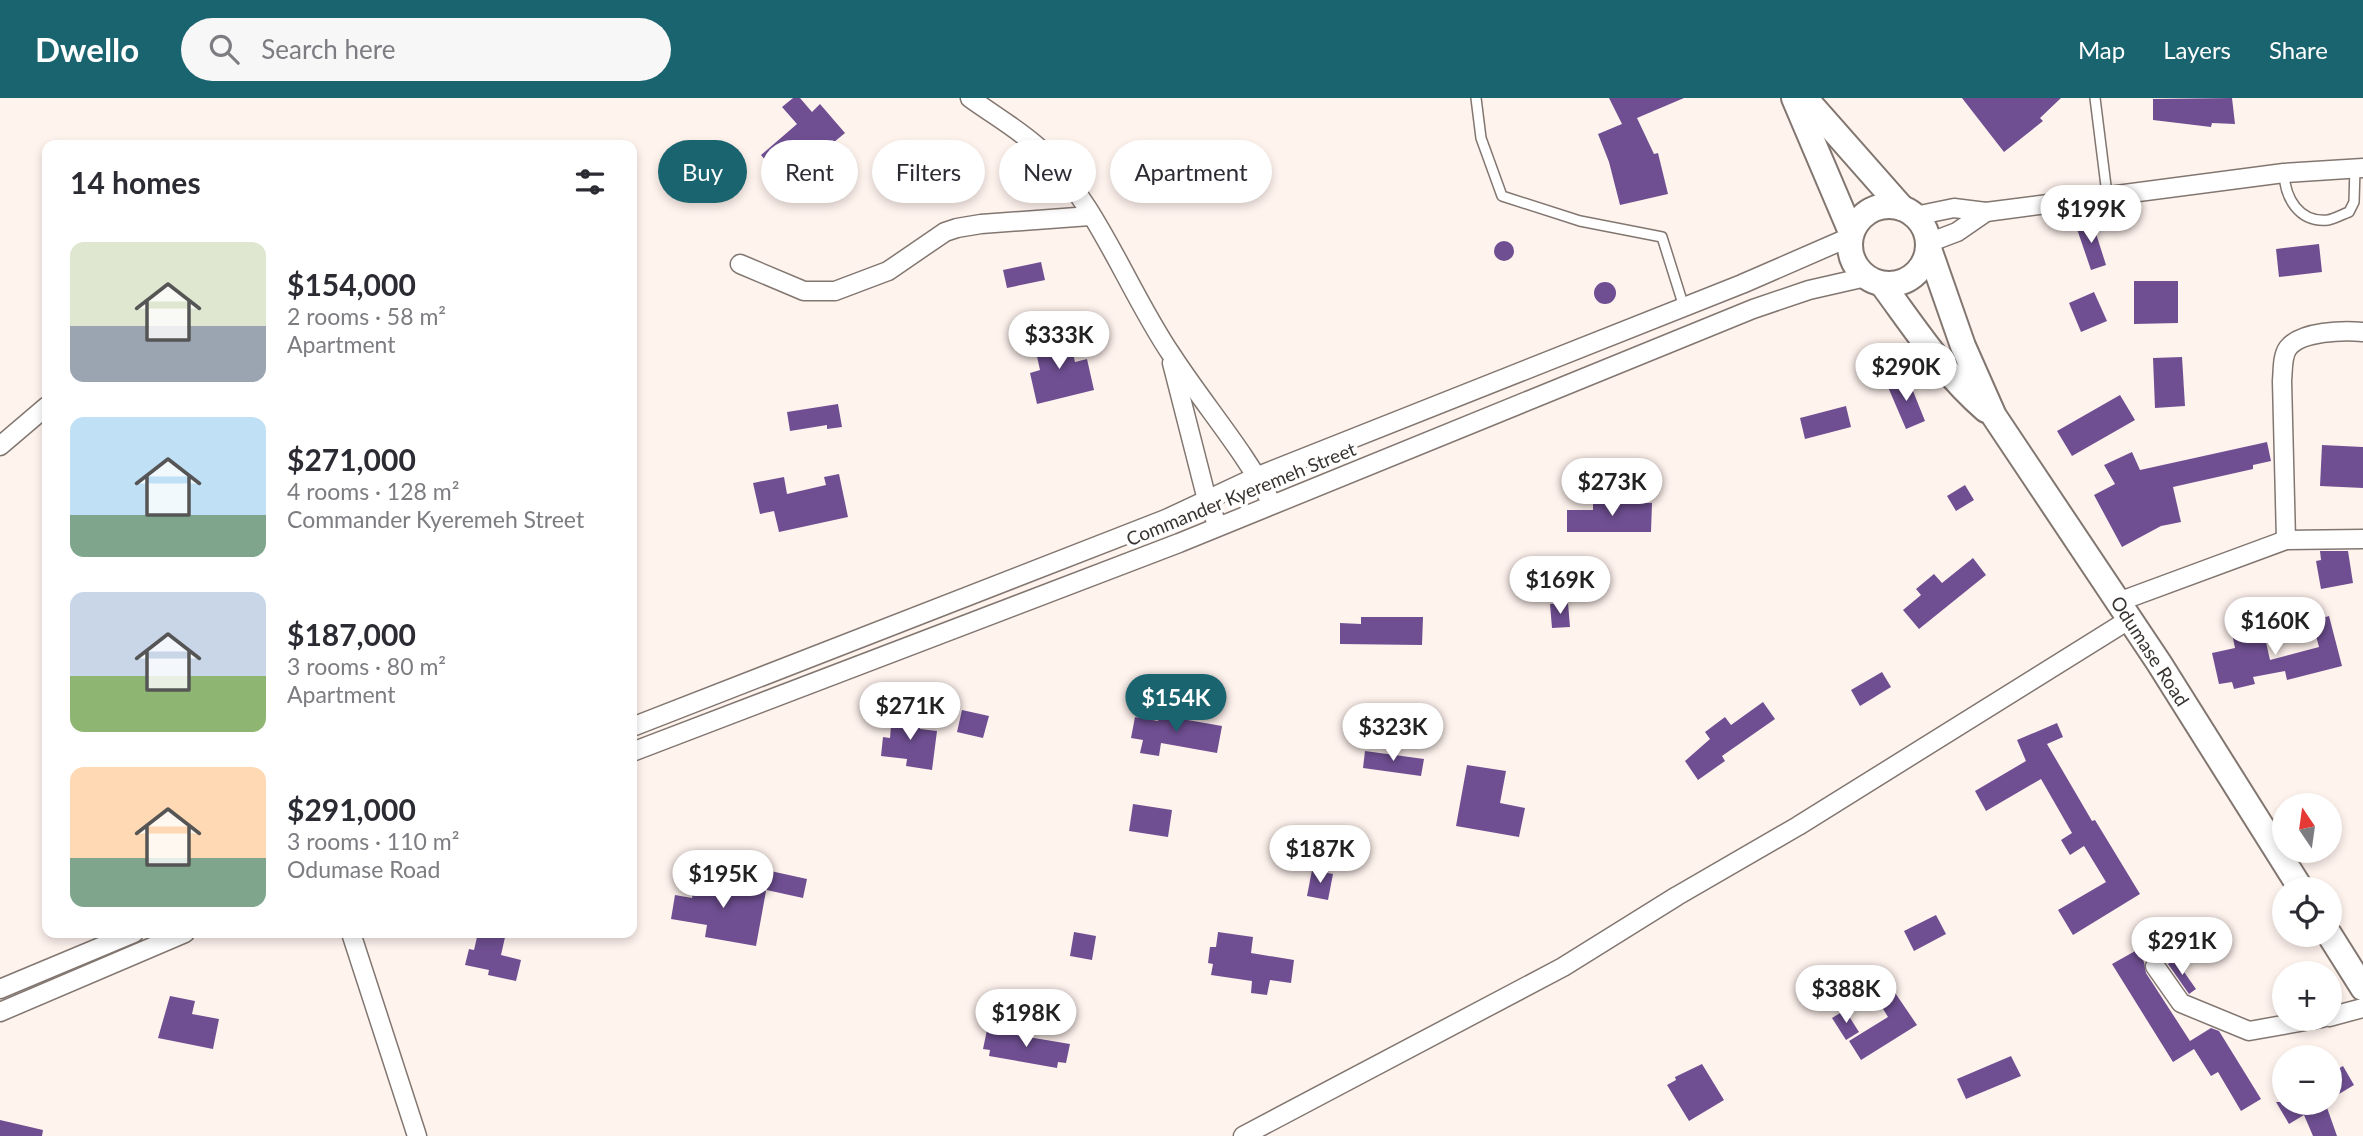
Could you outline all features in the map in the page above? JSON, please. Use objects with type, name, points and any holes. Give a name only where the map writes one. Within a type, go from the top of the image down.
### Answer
[{"type":"main road","points":[[1794,98],[1851,235],[1852,260],[1874,280],[1895,284],[1908,279],[1919,271],[1925,259],[1928,245],[1924,228],[1805,98]]},
{"type":"main road","points":[[1851,235],[1859,219],[1871,210],[1887,205],[1909,212]]},
{"type":"main road","name":"Odumase Road","points":[[1928,245],[1964,346],[1994,416],[2124,610],[2293,877]]},
{"type":"main road","name":"Odumase Road","points":[[1874,280],[1953,377],[1994,416]]},
{"type":"main road","points":[[2337,947],[2363,988]]},
{"type":"street","points":[[970,98],[1038,148],[1066,179],[1170,353],[1258,476],[1272,504]]},
{"type":"street","points":[[1909,212],[1954,208],[1986,212],[2107,194],[2284,173],[2359,168]]},
{"type":"street","points":[[1928,245],[1957,232],[1986,212]]},
{"type":"street","points":[[740,264],[804,291],[835,291],[888,271],[944,232],[957,228],[1090,216]]},
{"type":"street","name":"Commander Kyeremeh Street","points":[[637,722],[1166,519],[1258,476],[1684,307],[1851,235]]},
{"type":"street","name":"Commander Kyeremeh Street","points":[[638,750],[1218,526],[1753,309],[1809,290],[1874,280]]},
{"type":"street","points":[[2286,540],[2282,381],[2288,347],[2300,339],[2326,332],[2363,332]]},
{"type":"street","points":[[1170,353],[1207,500],[1218,526]]},
{"type":"street","points":[[0,446],[42,410]]},
{"type":"street","points":[[1243,1136],[1563,967],[1677,896],[1810,819],[2124,610],[2286,540],[2363,539]]},
{"type":"street","points":[[0,989],[122,938]]},
{"type":"street","points":[[0,1012],[174,938]]},
{"type":"street","points":[[353,938],[417,1136]]},
{"type":"street","points":[[2155,966],[2181,1003],[2249,1031],[2272,1027]]},
{"type":"street","points":[[2342,1014],[2363,1008]]},
{"type":"lane","points":[[1476,98],[1481,138],[1502,196],[1580,221],[1662,237],[1684,307]]},
{"type":"lane","points":[[2095,98],[2107,194]]},
{"type":"lane","points":[[2284,173],[2285,186],[2293,207],[2307,216],[2327,220],[2349,212],[2354,202],[2359,168]]},
{"type":"building","points":[[793,98],[800,98],[812,112],[820,104],[845,133],[837,140],[778,140],[797,124],[782,107]]},
{"type":"building","points":[[1609,98],[1684,98],[1637,118],[1654,154],[1658,153],[1668,194],[1620,205],[1609,162],[1598,134],[1622,124]]},
{"type":"building","points":[[1962,98],[2061,98],[2040,118],[2043,121],[2004,152]]},
{"type":"building","points":[[2232,98],[2235,124],[2212,123],[2211,127],[2153,120],[2153,99]]},
{"type":"building","points":[[2092,221],[2106,265],[2091,270],[2076,226]]},
{"type":"building","points":[[1504,241],[1511,244],[1514,251],[1511,258],[1504,261],[1497,258],[1494,251],[1497,244]]},
{"type":"building","points":[[2319,244],[2322,272],[2279,277],[2276,249]]},
{"type":"building","points":[[1041,262],[1045,280],[1007,288],[1003,270]]},
{"type":"building","points":[[2134,281],[2178,281],[2178,323],[2134,324]]},
{"type":"building","points":[[1605,282],[1615,289],[1616,293],[1609,303],[1605,304],[1595,297],[1594,293],[1601,283]]},
{"type":"building","points":[[2094,292],[2107,321],[2081,332],[2069,303]]},
{"type":"building","points":[[1069,335],[1075,362],[1087,359],[1094,390],[1037,404],[1030,373],[1040,370],[1034,343]]},
{"type":"building","points":[[2182,357],[2185,406],[2155,408],[2153,358]]},
{"type":"building","points":[[1907,376],[1925,421],[1906,429],[1888,387],[1891,386],[1890,383]]},
{"type":"building","points":[[2120,395],[2135,420],[2072,456],[2057,431]]},
{"type":"building","points":[[838,404],[842,427],[827,429],[827,425],[790,431],[787,412]]},
{"type":"building","points":[[1846,406],[1851,427],[1805,439],[1800,418]]},
{"type":"building","points":[[2267,442],[2271,461],[2253,465],[2253,469],[2173,487],[2181,522],[2161,526],[2122,547],[2094,495],[2115,484],[2104,465],[2132,452],[2140,470]]},
{"type":"building","points":[[2322,445],[2363,447],[2363,488],[2320,486]]},
{"type":"building","points":[[839,474],[848,517],[779,532],[774,511],[760,514],[753,483],[784,477],[787,494],[826,485],[824,477]]},
{"type":"building","points":[[1965,485],[1974,500],[1956,511],[1947,496]]},
{"type":"building","points":[[1593,503],[1652,503],[1651,532],[1567,532],[1567,510],[1593,510]]},
{"type":"building","points":[[2320,551],[2348,551],[2353,583],[2321,589],[2316,561],[2321,560]]},
{"type":"building","points":[[1973,558],[1986,575],[1919,629],[1903,610],[1921,595],[1916,589],[1934,574],[1942,583]]},
{"type":"building","points":[[1568,603],[1570,627],[1552,628],[1550,604]]},
{"type":"building","points":[[2329,616],[2342,666],[2287,680],[2285,671],[2253,677],[2255,684],[2234,689],[2232,682],[2219,684],[2212,653],[2235,648],[2232,633],[2263,629],[2270,660],[2319,647],[2312,621]]},
{"type":"building","points":[[1361,617],[1423,617],[1422,645],[1340,644],[1340,623],[1361,624]]},
{"type":"building","points":[[1882,672],[1891,687],[1860,706],[1851,690]]},
{"type":"building","points":[[1763,702],[1775,719],[1722,756],[1725,761],[1698,780],[1685,761],[1710,739],[1705,732],[1725,717],[1731,725]]},
{"type":"building","points":[[962,710],[989,716],[983,738],[957,732]]},
{"type":"building","points":[[892,714],[921,717],[920,729],[937,731],[932,770],[906,766],[907,759],[881,756],[883,737],[890,738]]},
{"type":"building","points":[[1159,715],[1222,726],[1217,753],[1161,743],[1159,756],[1140,753],[1143,740],[1131,738],[1135,717],[1158,721]]},
{"type":"building","points":[[2057,723],[2063,737],[2047,744],[2092,821],[2095,820],[2140,894],[2073,935],[2058,910],[2106,882],[2084,846],[2070,855],[2061,840],[2072,833],[2041,779],[1986,811],[1975,791],[2026,761],[2017,740]]},
{"type":"building","points":[[1365,751],[1424,759],[1421,776],[1363,768]]},
{"type":"building","points":[[1467,765],[1506,771],[1500,803],[1525,808],[1519,837],[1456,826]]},
{"type":"building","points":[[1133,804],[1172,810],[1168,837],[1129,831]]},
{"type":"building","points":[[766,870],[807,879],[803,898],[762,889]]},
{"type":"building","points":[[1312,870],[1333,874],[1328,900],[1307,896]]},
{"type":"building","points":[[697,874],[766,891],[756,946],[705,937],[707,925],[671,919],[675,895],[692,898]]},
{"type":"building","points":[[1936,915],[1946,934],[1914,951],[1904,931]]},
{"type":"building","points":[[1074,932],[1096,936],[1092,960],[1070,956]]},
{"type":"building","points":[[1218,932],[1253,937],[1251,953],[1294,960],[1291,983],[1270,980],[1267,995],[1251,993],[1252,981],[1211,975],[1213,964],[1208,963],[1210,947],[1216,947]]},
{"type":"building","points":[[477,938],[505,938],[501,955],[521,960],[516,981],[488,975],[489,970],[465,965],[469,949],[474,950]]},
{"type":"building","points":[[2137,950],[2144,962],[2146,973],[2190,1041],[2211,1028],[2219,1031],[2261,1099],[2241,1111],[2218,1072],[2211,1076],[2194,1049],[2173,1062],[2112,964]]},
{"type":"building","points":[[2175,959],[2196,989],[2189,994],[2168,964]]},
{"type":"building","points":[[1887,981],[1917,1025],[1861,1060],[1849,1041],[1888,1017],[1872,991]]},
{"type":"building","points":[[170,996],[195,1001],[192,1014],[219,1019],[213,1049],[158,1038]]},
{"type":"building","points":[[1845,1010],[1859,1032],[1846,1040],[1832,1018]]},
{"type":"building","points":[[987,1030],[1070,1044],[1066,1063],[1058,1062],[1057,1068],[989,1056],[990,1050],[983,1049]]},
{"type":"building","points":[[2011,1056],[2021,1076],[1966,1099],[1957,1079]]},
{"type":"building","points":[[1702,1064],[1724,1100],[1689,1121],[1667,1085],[1676,1080],[1675,1077]]},
{"type":"building","points":[[2342,1067],[2354,1085],[2342,1092]]},
{"type":"building","points":[[2284,1115],[2304,1115],[2289,1124]]},
{"type":"building","points":[[2304,1115],[2330,1115],[2337,1136],[2313,1136]]},
{"type":"building","points":[[0,1120],[43,1130],[42,1136],[0,1136]]}]
